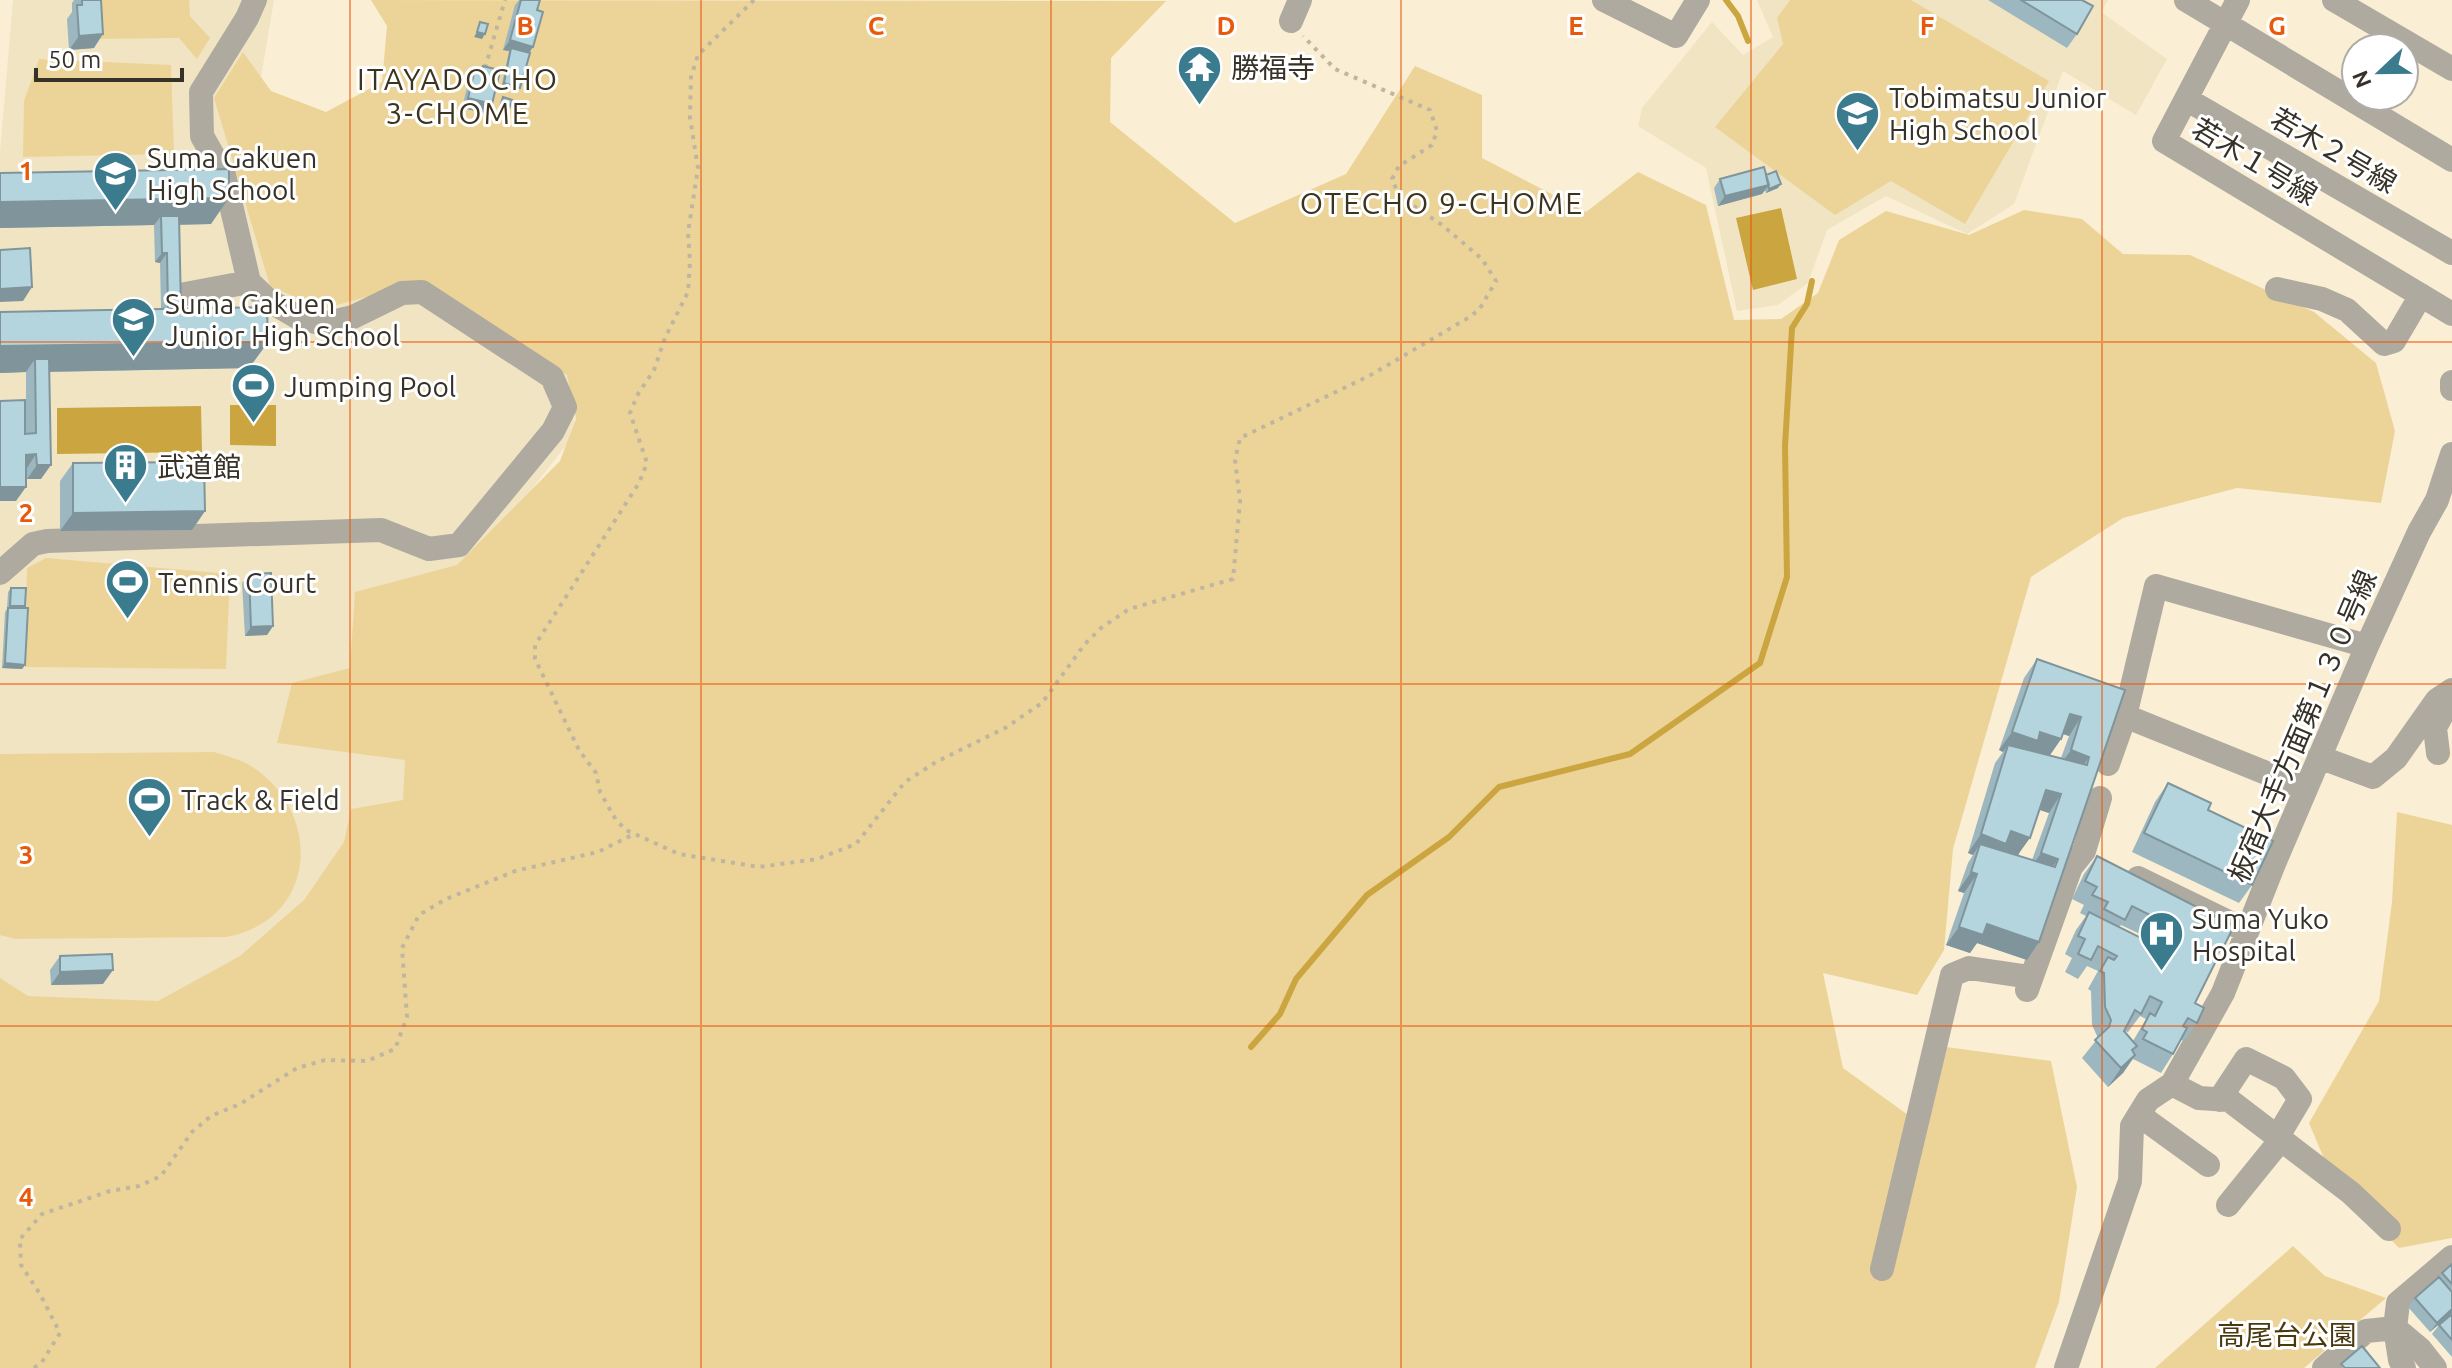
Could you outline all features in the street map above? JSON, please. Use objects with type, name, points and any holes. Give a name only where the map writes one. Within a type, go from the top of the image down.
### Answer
[{"type":"street","points":[[0,573],[33,544],[47,541],[381,530],[429,549],[459,545],[553,431],[565,407],[552,377],[422,292],[402,293],[353,317],[324,324],[299,318],[268,300],[249,282],[224,175],[202,136],[201,92],[255,0]]},
{"type":"street","points":[[1604,0],[1676,36],[1698,0]]},
{"type":"street","points":[[2186,0],[2452,160]]},
{"type":"street","name":"若木１号線","points":[[2238,0],[2164,141],[2452,314]]},
{"type":"street","points":[[2334,0],[2452,69]]},
{"type":"street","name":"若木２号線","points":[[2186,99],[2452,253]]},
{"type":"street","points":[[180,295],[249,282]]},
{"type":"street","points":[[2277,289],[2322,299],[2347,310],[2384,344],[2394,341],[2421,295]]},
{"type":"street","points":[[2452,382],[2452,389]]},
{"type":"street","name":"板宿大手方面第１３０号線","points":[[2139,1115],[2148,1100],[2172,1084],[2223,993],[2367,646],[2437,500],[2452,454]]},
{"type":"street","points":[[2108,764],[2125,716],[2156,586],[2367,646]]},
{"type":"street","points":[[2319,757],[2373,777],[2396,758],[2437,700],[2452,691]]},
{"type":"street","points":[[2438,753],[2435,728],[2452,691]]},
{"type":"street","points":[[2125,716],[2306,789]]},
{"type":"street","points":[[2098,858],[2100,798]]},
{"type":"street","points":[[1882,1269],[1952,975],[1969,968],[2028,985],[2071,867],[2098,858],[2247,931]]},
{"type":"street","points":[[2219,1100],[2246,1059],[2284,1078],[2300,1099],[2275,1147],[2228,1205]]},
{"type":"street","points":[[2172,1084],[2199,1098],[2229,1100],[2351,1193],[2389,1229]]},
{"type":"street","points":[[2066,1368],[2130,1181],[2132,1126],[2139,1115],[2208,1165]]},
{"type":"street","points":[[2404,1368],[2395,1328],[2398,1303],[2452,1257]]},
{"type":"street","points":[[2324,1368],[2366,1331],[2395,1328],[2420,1349],[2435,1368]]},
{"type":"path","points":[[485,68],[505,0]]},
{"type":"path","points":[[754,0],[698,55],[691,77],[690,118],[698,168],[688,233],[688,292],[665,338],[654,370],[630,413],[647,463],[639,483],[535,645],[535,659],[579,750],[596,773],[600,792],[616,820],[626,830],[679,854],[759,867],[817,859],[856,844],[905,782],[936,762],[1005,728],[1042,703],[1084,645],[1101,628],[1129,609],[1233,579],[1240,501],[1235,460],[1240,438],[1369,376],[1479,310],[1496,281],[1482,259],[1442,225],[1399,196],[1392,179],[1399,166],[1432,145],[1437,131],[1430,110],[1335,69],[1305,39],[1296,10]]},
{"type":"path","points":[[34,1368],[42,1362],[60,1333],[21,1265],[20,1239],[42,1214],[110,1191],[139,1186],[161,1176],[192,1132],[211,1116],[240,1104],[297,1068],[325,1060],[367,1061],[395,1049],[407,1017],[402,948],[419,915],[446,899],[515,871],[598,852],[634,834]]},
{"type":"shaded area","points":[[13,0],[274,0],[245,173],[419,266],[573,378],[575,434],[438,609],[430,820],[191,1021],[0,999],[0,152]]},
{"type":"shaded area","name":"Tobimatsu Junior High School","points":[[1757,0],[2108,0],[2101,12],[2167,59],[2136,115],[2063,71],[2014,204],[1967,234],[1886,196],[1827,230],[1808,283],[1778,305],[1737,311],[1706,168],[1638,126],[1642,108],[1712,22],[1743,55],[1773,37]]},
{"type":"shaded area","points":[[1781,208],[1797,279],[1753,290],[1736,218]]},
{"type":"shaded area","name":"Jumping Pool","points":[[230,405],[276,405],[276,446],[230,445]]},
{"type":"shaded area","points":[[201,406],[202,452],[57,454],[57,408]]},
{"type":"green space","points":[[92,0],[189,0],[190,16],[210,38],[197,59],[179,38],[94,39]]},
{"type":"green space","points":[[371,0],[1166,1],[1111,58],[1110,122],[1235,223],[1346,174],[1415,66],[1482,95],[1482,158],[1586,212],[1638,172],[1706,205],[1734,320],[1781,319],[1818,293],[1839,240],[1886,211],[1969,235],[2024,210],[2082,219],[2123,254],[2190,255],[2314,312],[2376,363],[2395,431],[2381,503],[2237,488],[2123,518],[2031,577],[1953,849],[1944,950],[1917,995],[1823,973],[1843,1068],[1926,1128],[1946,1047],[2051,1061],[2077,1187],[2059,1302],[2035,1368],[0,1368],[0,978],[28,996],[158,1001],[240,956],[304,900],[344,842],[351,809],[403,800],[405,760],[277,743],[292,683],[350,668],[355,592],[457,565],[560,461],[576,419],[567,375],[495,334],[417,283],[322,309],[270,286],[214,98],[243,52],[271,91],[326,112],[382,82],[387,26]]},
{"type":"green space","points":[[1790,0],[1911,0],[2049,81],[1965,224],[1891,181],[1835,215],[1715,127],[1783,44],[1777,18]]},
{"type":"green space","points":[[39,59],[171,65],[174,154],[23,157],[24,101]]},
{"type":"green space","name":"Tennis Court","points":[[46,558],[230,574],[226,669],[25,667],[27,568]]},
{"type":"green space","name":"Track & Field","points":[[214,752],[254,768],[277,788],[292,812],[300,838],[300,864],[293,889],[278,911],[256,927],[226,937],[15,939],[0,935],[0,754]]},
{"type":"green space","points":[[2397,812],[2452,825],[2452,1238],[2399,1248],[2334,1182],[2309,1123],[2379,1001],[2392,902]]},
{"type":"green space","name":"高尾台公園","points":[[2293,1246],[2325,1276],[2386,1298],[2304,1368],[2155,1368]]},
{"type":"building","points":[[82,0],[101,0],[103,34],[79,36],[77,5],[82,5]]},
{"type":"building","points":[[521,0],[540,0],[537,10],[543,12],[533,47],[510,40]]},
{"type":"building","points":[[2021,0],[2082,0],[2093,6],[2077,34]]},
{"type":"building","points":[[480,22],[488,24],[485,34],[477,32]]},
{"type":"building","points":[[511,48],[530,53],[520,88],[504,83]]},
{"type":"building","points":[[483,66],[495,69],[494,74],[499,75],[492,104],[468,98],[475,69],[482,71]]},
{"type":"building","points":[[503,97],[512,100],[509,109],[500,107]]},
{"type":"building","points":[[1764,167],[1769,185],[1725,196],[1720,179]]},
{"type":"building","points":[[229,169],[229,198],[0,202],[0,173]]},
{"type":"building","points":[[1776,171],[1781,184],[1769,189],[1766,175]]},
{"type":"building","points":[[161,216],[179,216],[181,309],[168,309],[167,253],[162,253]]},
{"type":"building","points":[[30,248],[32,287],[0,289],[0,250]]},
{"type":"building","points":[[267,307],[268,342],[0,346],[0,312]]},
{"type":"building","points":[[35,359],[49,359],[51,465],[37,465],[36,454],[26,455],[26,487],[0,487],[0,401],[25,400],[25,434],[36,433]]},
{"type":"building","points":[[204,462],[205,511],[73,513],[73,463]]},
{"type":"building","points":[[271,573],[273,626],[251,627],[249,574]]},
{"type":"building","points":[[11,588],[26,588],[25,606],[10,606]]},
{"type":"building","points":[[8,608],[28,608],[25,665],[5,663]]},
{"type":"building","points":[[2037,659],[2125,690],[2039,942],[1987,924],[1983,935],[1959,927],[1977,874],[1971,872],[1980,844],[2055,867],[2058,859],[2041,853],[2061,794],[2046,790],[2030,838],[2011,831],[2006,844],[1981,834],[2008,745],[2087,765],[2089,757],[2071,750],[2081,717],[2070,714],[2061,739],[2040,732],[2038,741],[2012,732]]},
{"type":"building","points":[[2168,783],[2211,803],[2208,810],[2273,841],[2252,885],[2144,833]]},
{"type":"building","points":[[2097,856],[2234,926],[2222,950],[2215,947],[2209,958],[2216,961],[2195,1003],[2204,1008],[2197,1023],[2188,1018],[2183,1026],[2187,1028],[2173,1054],[2143,1039],[2147,1032],[2142,1029],[2150,1013],[2155,1016],[2162,1002],[2150,996],[2141,1014],[2135,1010],[2124,1031],[2137,1046],[2132,1050],[2135,1055],[2121,1068],[2095,1040],[2109,1027],[2111,1020],[2105,1007],[2104,973],[2100,971],[2108,957],[2114,960],[2117,956],[2098,946],[2091,960],[2078,954],[2085,939],[2078,936],[2089,912],[2151,943],[2157,930],[2150,927],[2154,917],[2132,906],[2125,920],[2104,909],[2108,902],[2092,895],[2097,887],[2085,881]]},
{"type":"building","points":[[112,954],[113,970],[60,972],[60,956]]},
{"type":"building","points":[[2452,1264],[2452,1284],[2442,1273]]},
{"type":"building","points":[[2439,1277],[2452,1292],[2452,1309],[2437,1323],[2415,1298]]},
{"type":"building","points":[[2452,1314],[2452,1340],[2439,1325]]},
{"type":"building","points":[[2362,1346],[2380,1368],[2345,1368],[2341,1364]]},
{"type":"waterway","points":[[1726,0],[1738,16],[1748,41]]},
{"type":"waterway","points":[[1251,1047],[1280,1014],[1296,979],[1367,895],[1449,837],[1499,787],[1630,754],[1760,663],[1787,577],[1785,446],[1792,328],[1807,304],[1812,281]]},
{"type":"place","name":"勝福寺","points":[[1200,106]]},
{"type":"place","name":"Tobimatsu Junior High School","points":[[1858,152]]},
{"type":"place","name":"Suma Gakuen High School","points":[[116,212]]},
{"type":"place","name":"Suma Gakuen Junior High School","points":[[134,358]]},
{"type":"place","name":"Jumping Pool","points":[[253,425]]},
{"type":"place","name":"武道館","points":[[126,505]]},
{"type":"place","name":"Tennis Court","points":[[127,621]]},
{"type":"place","name":"Track & Field","points":[[150,838]]},
{"type":"place","name":"Suma Yuko Hospital","points":[[2161,973]]},
{"type":"district","name":"ITAYADOCHO 3-CHOME","points":[[458,96]]},
{"type":"district","name":"OTECHO 9-CHOME","points":[[1442,203]]}]
